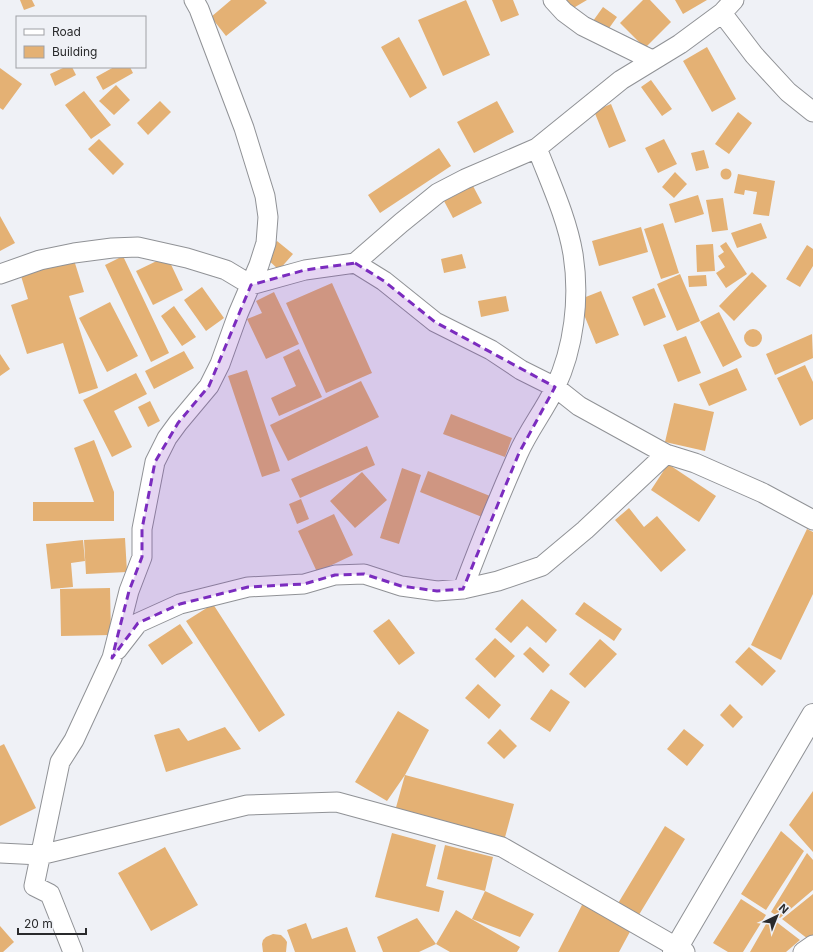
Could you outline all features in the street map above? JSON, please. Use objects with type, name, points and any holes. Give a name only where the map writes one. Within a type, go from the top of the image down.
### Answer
[{"type":"street","points":[[73,952],[50,894],[34,886],[60,762],[74,740],[112,658],[129,591],[142,557],[142,529],[155,462],[167,438],[209,386],[220,364],[266,243],[268,217],[265,196],[244,128],[200,9],[194,0]]},
{"type":"street","points":[[553,0],[564,12],[583,26],[652,60]]},
{"type":"street","points":[[0,274],[40,260],[74,253],[112,248],[138,247],[187,258],[226,270],[251,285],[305,270],[355,263],[438,193],[465,179],[537,148],[621,80],[680,44],[728,7],[754,55],[788,92],[813,112]]},
{"type":"street","points":[[463,589],[482,538],[519,453],[555,387],[569,346],[574,320],[575,284],[573,254],[564,220],[537,148]]},
{"type":"street","points":[[355,263],[384,281],[435,322],[491,350],[521,370],[555,387],[579,406],[666,454],[695,463],[763,493],[813,520]]},
{"type":"street","points":[[112,658],[138,623],[180,604],[248,587],[304,584],[335,575],[364,574],[402,586],[437,592],[463,589],[498,581],[542,566],[585,530],[666,454]]},
{"type":"street","points":[[0,853],[40,855],[247,805],[337,802],[502,847],[679,950],[813,715]]},
{"type":"street","points":[[804,952],[813,945]]},
{"type":"highlighted area","points":[[355,263],[384,281],[435,322],[555,387],[519,453],[463,589],[437,591],[401,586],[364,574],[335,575],[304,584],[248,587],[180,604],[138,623],[112,658],[129,591],[142,557],[142,529],[155,462],[178,423],[209,386],[251,285],[305,270]]},
{"type":"building","points":[[20,0],[32,0],[35,6],[24,10]]},
{"type":"building","points":[[231,0],[264,0],[267,3],[226,36],[211,17]]},
{"type":"building","points":[[466,0],[490,55],[443,76],[418,20]]},
{"type":"building","points":[[492,0],[513,0],[519,15],[501,22]]},
{"type":"building","points":[[564,0],[587,0],[570,10]]},
{"type":"building","points":[[643,0],[650,0],[671,22],[645,48],[620,23]]},
{"type":"building","points":[[675,0],[707,0],[683,14]]},
{"type":"building","points":[[603,7],[617,17],[607,31],[593,21]]},
{"type":"building","points":[[399,37],[427,88],[410,98],[381,47]]},
{"type":"building","points":[[707,47],[736,99],[712,112],[683,61]]},
{"type":"building","points":[[0,68],[22,84],[3,110],[0,108]]},
{"type":"building","points":[[63,68],[72,68],[76,75],[55,86],[50,74]]},
{"type":"building","points":[[112,68],[130,68],[133,73],[103,90],[96,77]]},
{"type":"building","points":[[651,80],[672,109],[662,116],[641,87]]},
{"type":"building","points":[[116,85],[130,100],[114,115],[99,101]]},
{"type":"building","points":[[84,91],[111,125],[91,139],[65,105]]},
{"type":"building","points":[[160,101],[171,112],[148,135],[137,123]]},
{"type":"building","points":[[497,101],[514,132],[474,153],[457,122]]},
{"type":"building","points":[[611,104],[626,141],[609,148],[594,111]]},
{"type":"building","points":[[738,112],[752,123],[729,154],[715,144]]},
{"type":"building","points":[[99,139],[124,164],[113,175],[88,149]]},
{"type":"building","points":[[664,139],[677,164],[658,173],[645,148]]},
{"type":"building","points":[[439,148],[451,166],[380,213],[368,195]]},
{"type":"building","points":[[704,150],[709,168],[696,171],[691,153]]},
{"type":"building","points":[[726,168],[730,170],[732,174],[730,178],[726,180],[722,178],[720,174],[722,170]]},
{"type":"building","points":[[675,172],[687,184],[674,198],[662,187]]},
{"type":"building","points":[[738,174],[775,181],[769,216],[753,214],[757,192],[745,190],[744,195],[734,193]]},
{"type":"building","points":[[473,186],[482,203],[453,218],[444,201]]},
{"type":"building","points":[[698,195],[704,214],[675,223],[669,204]]},
{"type":"building","points":[[723,198],[728,230],[712,232],[706,200]]},
{"type":"building","points":[[0,216],[15,243],[0,251]]},
{"type":"building","points":[[663,223],[679,273],[661,279],[644,229]]},
{"type":"building","points":[[761,223],[767,238],[737,248],[731,233]]},
{"type":"building","points":[[641,227],[648,252],[599,266],[592,241]]},
{"type":"building","points":[[277,241],[293,254],[279,270],[264,256]]},
{"type":"building","points":[[726,242],[747,274],[726,288],[716,273],[725,267],[718,256],[724,252],[720,246]]},
{"type":"building","points":[[713,244],[715,271],[697,272],[696,245]]},
{"type":"building","points":[[807,245],[813,249],[813,266],[800,287],[786,279]]},
{"type":"building","points":[[462,254],[466,268],[444,273],[441,259]]},
{"type":"building","points":[[123,256],[169,353],[151,362],[105,265]]},
{"type":"building","points":[[167,256],[183,290],[153,305],[136,271]]},
{"type":"building","points":[[74,260],[84,292],[69,296],[98,388],[79,394],[63,343],[27,354],[11,305],[28,299],[21,276]]},
{"type":"building","points":[[752,272],[767,286],[734,321],[719,306]]},
{"type":"building","points":[[680,274],[700,321],[677,331],[657,284]]},
{"type":"building","points":[[706,275],[707,286],[689,287],[688,276]]},
{"type":"building","points":[[332,283],[372,373],[326,393],[286,303]]},
{"type":"building","points":[[202,287],[224,318],[206,331],[184,300]]},
{"type":"building","points":[[654,288],[666,317],[644,326],[632,297]]},
{"type":"building","points":[[601,291],[619,335],[596,344],[578,300]]},
{"type":"building","points":[[274,292],[299,344],[266,359],[247,319],[262,313],[256,301]]},
{"type":"building","points":[[506,296],[509,311],[481,317],[478,301]]},
{"type":"building","points":[[110,302],[138,356],[107,372],[79,318]]},
{"type":"building","points":[[174,306],[196,337],[182,346],[161,316]]},
{"type":"building","points":[[719,312],[742,357],[723,367],[700,322]]},
{"type":"building","points":[[753,329],[759,332],[762,338],[759,344],[753,347],[747,344],[744,338],[747,332]]},
{"type":"building","points":[[812,334],[813,358],[775,375],[766,354]]},
{"type":"building","points":[[686,336],[701,373],[678,382],[663,345]]},
{"type":"building","points":[[299,349],[322,397],[279,416],[271,398],[296,386],[283,357]]},
{"type":"building","points":[[184,351],[194,368],[154,389],[145,371]]},
{"type":"building","points":[[0,354],[10,369],[0,376]]},
{"type":"building","points":[[805,365],[813,382],[813,419],[800,426],[777,378]]},
{"type":"building","points":[[737,368],[747,390],[709,406],[699,384]]},
{"type":"building","points":[[247,370],[280,471],[262,477],[228,376]]},
{"type":"building","points":[[136,373],[147,394],[114,411],[132,447],[112,457],[83,400]]},
{"type":"building","points":[[361,381],[379,417],[288,461],[270,425]]},
{"type":"building","points":[[150,401],[160,421],[148,427],[138,407]]},
{"type":"building","points":[[674,403],[714,412],[705,451],[665,442]]},
{"type":"building","points":[[451,414],[512,438],[505,457],[443,434]]},
{"type":"building","points":[[94,440],[114,492],[114,521],[33,521],[33,502],[94,502],[74,448]]},
{"type":"building","points":[[367,446],[375,465],[300,498],[291,479]]},
{"type":"building","points":[[668,464],[716,496],[699,522],[651,490]]},
{"type":"building","points":[[402,468],[421,475],[399,544],[380,538]]},
{"type":"building","points":[[428,471],[490,496],[482,517],[420,492]]},
{"type":"building","points":[[362,472],[387,500],[355,528],[330,501]]},
{"type":"building","points":[[301,499],[309,519],[297,524],[289,504]]},
{"type":"building","points":[[629,508],[644,527],[657,516],[686,550],[661,572],[615,520]]},
{"type":"building","points":[[334,514],[353,555],[317,572],[298,531]]},
{"type":"building","points":[[807,529],[813,532],[813,594],[781,660],[751,645]]},
{"type":"building","points":[[125,538],[127,572],[86,574],[84,540]]},
{"type":"building","points":[[83,540],[85,561],[71,563],[73,587],[51,589],[46,544]]},
{"type":"building","points":[[110,588],[111,635],[61,636],[60,589]]},
{"type":"building","points":[[522,599],[557,630],[546,643],[527,626],[511,643],[495,629]]},
{"type":"building","points":[[584,602],[622,629],[614,641],[575,614]]},
{"type":"building","points":[[213,604],[285,715],[259,732],[186,621]]},
{"type":"building","points":[[389,619],[415,653],[399,665],[373,631]]},
{"type":"building","points":[[180,624],[193,643],[162,665],[148,645]]},
{"type":"building","points":[[495,638],[515,656],[495,678],[475,659]]},
{"type":"building","points":[[600,639],[617,654],[585,688],[569,674]]},
{"type":"building","points":[[530,647],[550,665],[543,673],[523,654]]},
{"type":"building","points":[[749,647],[776,671],[762,686],[735,662]]},
{"type":"building","points":[[478,684],[501,705],[489,719],[465,698]]},
{"type":"building","points":[[551,689],[570,702],[550,732],[530,719]]},
{"type":"building","points":[[730,704],[743,717],[733,728],[720,715]]},
{"type":"building","points":[[398,711],[429,730],[405,775],[387,801],[355,782]]},
{"type":"building","points":[[225,727],[241,749],[166,772],[154,735],[179,728],[188,741]]},
{"type":"building","points":[[500,729],[517,746],[504,759],[487,743]]},
{"type":"building","points":[[684,729],[704,745],[687,766],[667,749]]},
{"type":"building","points":[[4,744],[36,808],[0,826],[0,746]]},
{"type":"building","points":[[405,775],[514,804],[504,841],[395,811]]},
{"type":"building","points":[[813,791],[813,852],[789,825]]},
{"type":"building","points":[[665,826],[685,839],[637,918],[617,905]]},
{"type":"building","points":[[781,831],[804,851],[766,910],[741,894]]},
{"type":"building","points":[[392,833],[436,845],[426,886],[444,891],[439,912],[375,897]]},
{"type":"building","points":[[445,845],[493,857],[485,891],[437,879]]},
{"type":"building","points":[[165,847],[198,905],[151,931],[118,873]]},
{"type":"building","points":[[807,853],[813,860],[813,890],[780,918],[771,912]]},
{"type":"building","points":[[485,891],[534,914],[520,937],[472,919]]},
{"type":"building","points":[[813,894],[813,935],[808,939],[782,919]]},
{"type":"building","points":[[741,899],[766,915],[743,952],[728,952],[713,943]]},
{"type":"building","points":[[583,903],[632,928],[619,952],[558,952]]},
{"type":"building","points":[[456,910],[520,947],[517,952],[450,952],[436,944]]},
{"type":"building","points":[[770,917],[800,940],[786,952],[750,952]]},
{"type":"building","points":[[417,918],[436,944],[419,952],[383,952],[377,937]]},
{"type":"building","points":[[306,923],[312,939],[347,927],[356,952],[295,952],[287,930]]},
{"type":"building","points":[[0,926],[14,942],[3,952],[0,952]]},
{"type":"building","points":[[273,934],[281,935],[285,939],[287,942],[286,952],[263,952],[263,940]]}]
